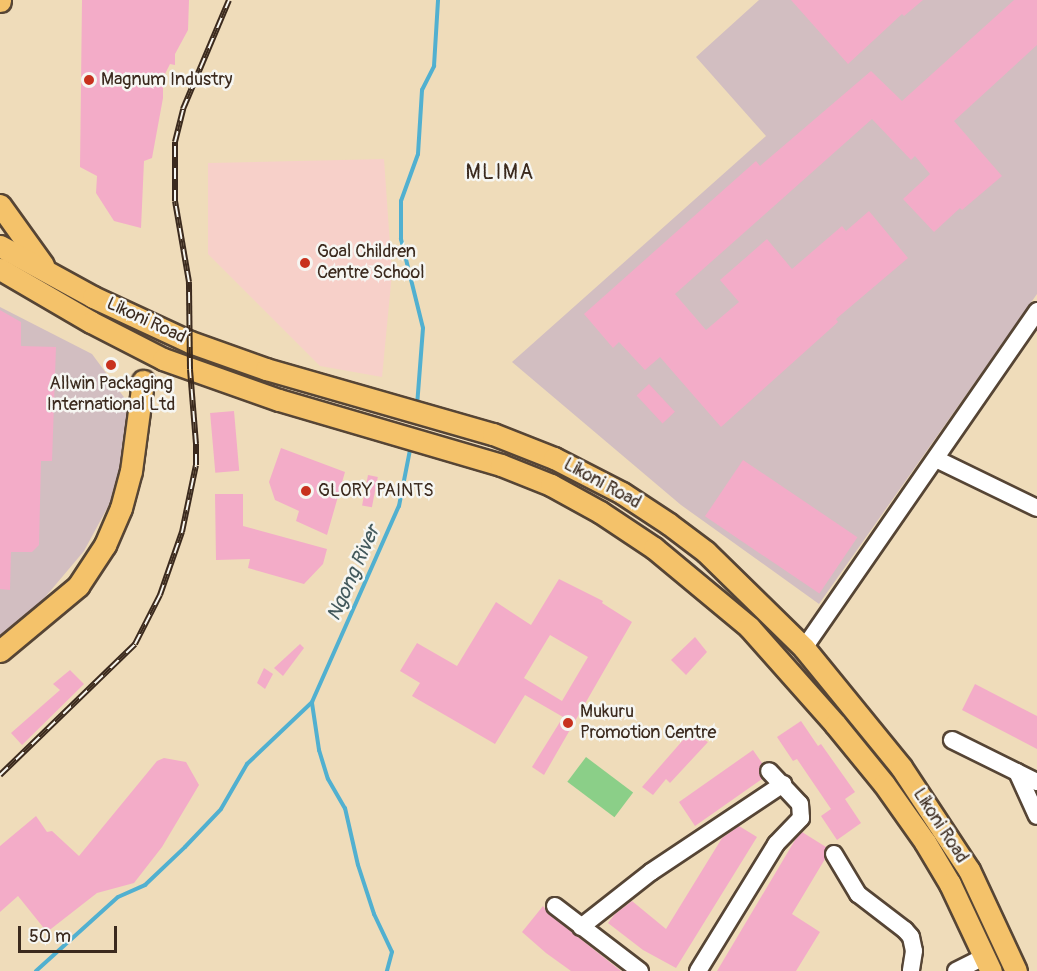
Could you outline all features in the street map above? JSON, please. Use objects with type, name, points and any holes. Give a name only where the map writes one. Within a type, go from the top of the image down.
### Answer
[{"type":"main road","points":[[0,205],[18,233],[49,272]]},
{"type":"main road","name":"Likoni Road","points":[[0,246],[190,342],[266,369],[436,417],[554,458],[622,493],[706,552],[804,648],[901,767],[969,870],[1016,971]]},
{"type":"main road","name":"Likoni Road","points":[[0,268],[163,359],[279,400],[501,465],[551,485],[600,512],[680,568],[749,627],[836,723],[925,842],[950,884],[988,963]]},
{"type":"main road","points":[[0,651],[78,586],[105,545],[121,508],[131,471],[143,381],[129,313]]},
{"type":"main road","points":[[143,381],[163,359],[177,334]]},
{"type":"street","points":[[804,648],[1037,311]]},
{"type":"street","points":[[936,459],[1037,508]]},
{"type":"street","points":[[952,740],[1037,782]]},
{"type":"street","points":[[698,971],[776,844],[801,818],[800,804],[769,771]]},
{"type":"street","points":[[1017,772],[1037,816]]},
{"type":"street","points":[[581,927],[651,872],[783,784]]},
{"type":"street","points":[[834,854],[858,894],[911,937],[914,951],[911,971]]},
{"type":"street","points":[[555,906],[640,971]]},
{"type":"street","points":[[956,971],[988,963]]},
{"type":"shaded area","points":[[759,0],[1037,0],[1037,294],[819,604],[681,505],[512,362],[766,136],[696,57]]},
{"type":"shaded area","name":"Goal Children Centre School","points":[[384,159],[392,273],[382,377],[320,366],[208,254],[208,163]]},
{"type":"shaded area","points":[[0,307],[92,354],[132,408],[118,488],[84,551],[41,602],[0,638]]},
{"type":"green space","points":[[586,757],[633,793],[614,817],[567,782]]},
{"type":"building","points":[[82,0],[189,0],[188,30],[175,54],[175,65],[170,64],[163,78],[163,98],[152,158],[144,161],[141,228],[114,221],[96,193],[97,176],[80,167]]},
{"type":"building","points":[[791,0],[923,0],[904,16],[902,14],[848,64]]},
{"type":"building","points":[[1014,0],[1037,0],[1037,45],[954,121],[1002,176],[962,210],[960,208],[934,232],[903,199],[930,174],[915,156],[911,160],[872,119],[675,294],[706,330],[739,302],[720,280],[767,239],[792,269],[842,226],[846,231],[869,211],[908,258],[836,319],[838,322],[721,427],[660,357],[645,370],[619,342],[613,348],[584,314],[756,161],[760,166],[871,71],[902,101]]},
{"type":"building","points":[[0,310],[21,322],[21,346],[56,347],[52,461],[41,461],[39,545],[32,552],[11,552],[10,590],[0,589]]},
{"type":"building","points":[[649,384],[675,412],[662,423],[637,396]]},
{"type":"building","points":[[234,411],[239,471],[215,473],[210,413]]},
{"type":"building","name":"GLORY PAINTS","points":[[281,448],[345,472],[327,535],[296,521],[299,511],[275,500],[269,482]]},
{"type":"building","points":[[743,460],[857,537],[819,594],[705,516]]},
{"type":"building","points":[[368,475],[378,477],[372,507],[362,505]]},
{"type":"building","points":[[215,494],[243,494],[243,526],[327,549],[323,564],[304,584],[248,568],[250,559],[216,560]]},
{"type":"building","points":[[559,579],[603,601],[602,603],[632,622],[544,775],[532,767],[563,717],[525,695],[495,744],[412,696],[420,683],[400,671],[417,643],[457,666],[496,602],[531,625]],"holes":[[[550,635],[588,657],[562,701],[524,678]]]},
{"type":"building","points":[[695,637],[707,652],[686,675],[671,660]]},
{"type":"building","points":[[300,644],[304,648],[283,676],[274,668]]},
{"type":"building","points":[[264,668],[273,674],[265,689],[257,683]]},
{"type":"building","points":[[70,670],[84,684],[22,745],[11,733],[60,690],[53,684]]},
{"type":"building","points":[[975,684],[1037,716],[1037,749],[962,710]]},
{"type":"building","points":[[801,721],[818,746],[821,744],[855,792],[845,799],[861,823],[837,840],[821,816],[831,809],[797,759],[793,761],[777,737]]},
{"type":"building","points":[[690,732],[708,742],[670,783],[666,779],[653,795],[642,787]]},
{"type":"building","points":[[753,750],[762,763],[759,773],[762,779],[695,826],[679,802]]},
{"type":"building","points":[[164,758],[186,762],[199,785],[162,847],[134,883],[97,893],[47,932],[18,896],[0,912],[0,846],[36,816],[47,832],[52,831],[79,856],[157,761]]},
{"type":"building","points":[[739,826],[757,837],[676,968],[643,950],[608,923],[615,914],[632,901],[666,929],[722,838]]},
{"type":"building","points":[[802,832],[826,847],[825,859],[792,914],[820,932],[796,971],[717,971],[795,840]]},
{"type":"building","points":[[543,906],[549,914],[621,971],[571,971],[546,953],[522,932]]},
{"type":"waterway","name":"Ngong River","points":[[417,406],[423,328],[401,239],[401,201],[418,154],[422,90],[434,66],[438,0]]},
{"type":"waterway","name":"Ngong River","points":[[36,971],[118,897],[145,885],[185,847],[221,809],[247,764],[312,702],[399,506],[411,445]]},
{"type":"waterway","points":[[312,703],[319,750],[328,779],[345,808],[358,865],[374,914],[392,952],[387,971]]},
{"type":"railway","points":[[0,775],[135,644],[160,595],[182,532],[196,465],[196,444],[190,369],[189,282],[175,201],[175,142],[183,109],[229,0]]},
{"type":"place","name":"Magnum Industry","points":[[89,80]]},
{"type":"place","name":"Goal Children Centre School","points":[[305,263]]},
{"type":"place","name":"Allwin Packaging International Ltd","points":[[111,365]]},
{"type":"place","name":"GLORY PAINTS","points":[[306,491]]},
{"type":"place","name":"Mukuru Promotion Centre","points":[[568,723]]},
{"type":"district","name":"MLIMA","points":[[500,173]]}]
